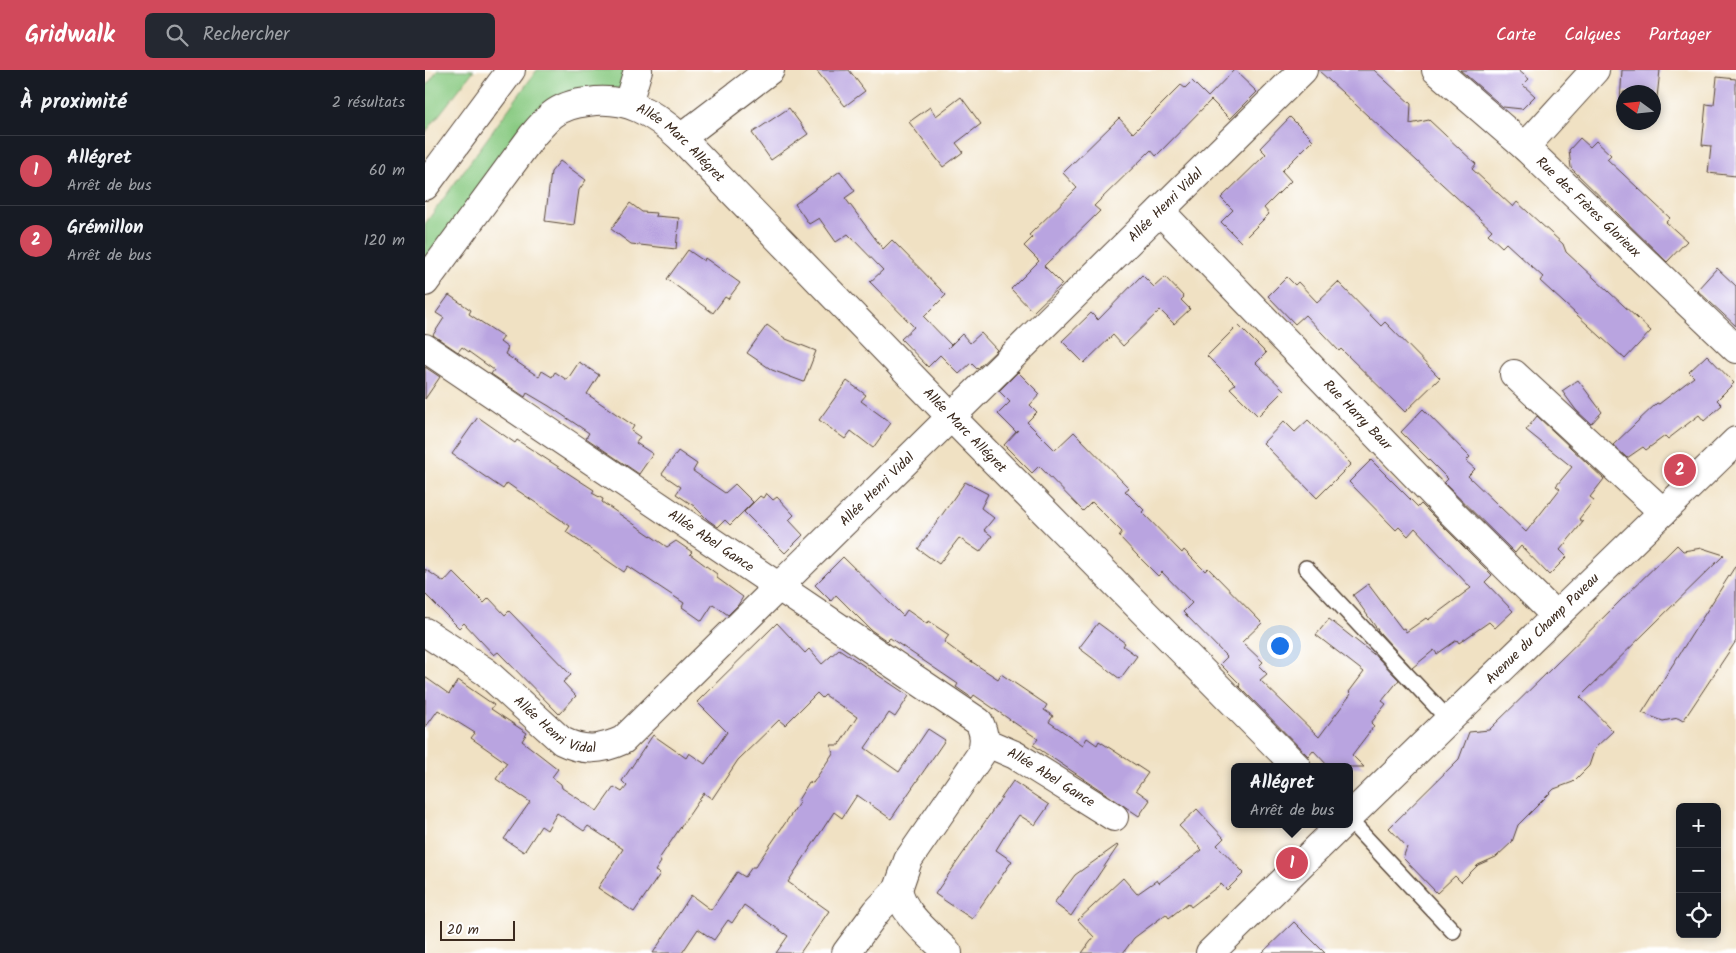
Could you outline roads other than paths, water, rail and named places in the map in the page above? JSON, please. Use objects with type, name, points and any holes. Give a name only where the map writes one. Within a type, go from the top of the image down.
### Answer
[{"type":"street","points":[[425,161],[492,70]]},
{"type":"street","points":[[425,186],[511,70]]},
{"type":"street","name":"Allée Marc Allégret","points":[[628,103],[638,70]]},
{"type":"street","points":[[681,138],[770,70]]},
{"type":"street","name":"Allée Henri Vidal","points":[[425,632],[486,672],[562,741],[574,747],[588,750],[606,747],[623,740],[1303,70]]},
{"type":"street","name":"Rue des Frères Glorieux","points":[[1436,70],[1525,147],[1736,349]]},
{"type":"street","points":[[1525,147],[1595,70]]},
{"type":"street","name":"Allée Marc Allégret","points":[[425,282],[533,135],[553,114],[566,107],[580,103],[612,100],[628,103],[662,121],[681,138],[951,417],[1293,763]]},
{"type":"street","name":"Rue Harry Baur","points":[[1160,211],[1447,508],[1556,616]]},
{"type":"street","name":"Allée Abel Gance","points":[[425,348],[979,722],[985,742],[1015,755],[1114,817]]},
{"type":"street","points":[[1514,374],[1663,512]]},
{"type":"street","name":"Avenue du Champ Paveau","points":[[1353,815],[1736,441]]},
{"type":"street","points":[[846,953],[877,911],[898,889],[908,860],[981,754],[985,742]]},
{"type":"street","points":[[1210,953],[1338,828]]},
{"type":"street","points":[[898,889],[900,900],[906,910],[948,953]]},
{"type":"lane","points":[[1306,568],[1449,720]]},
{"type":"lane","points":[[1353,823],[1453,931]]},
{"type":"place","name":"Grémillon","points":[[1680,470]]},
{"type":"place","name":"Allégret","points":[[1292,863]]}]
